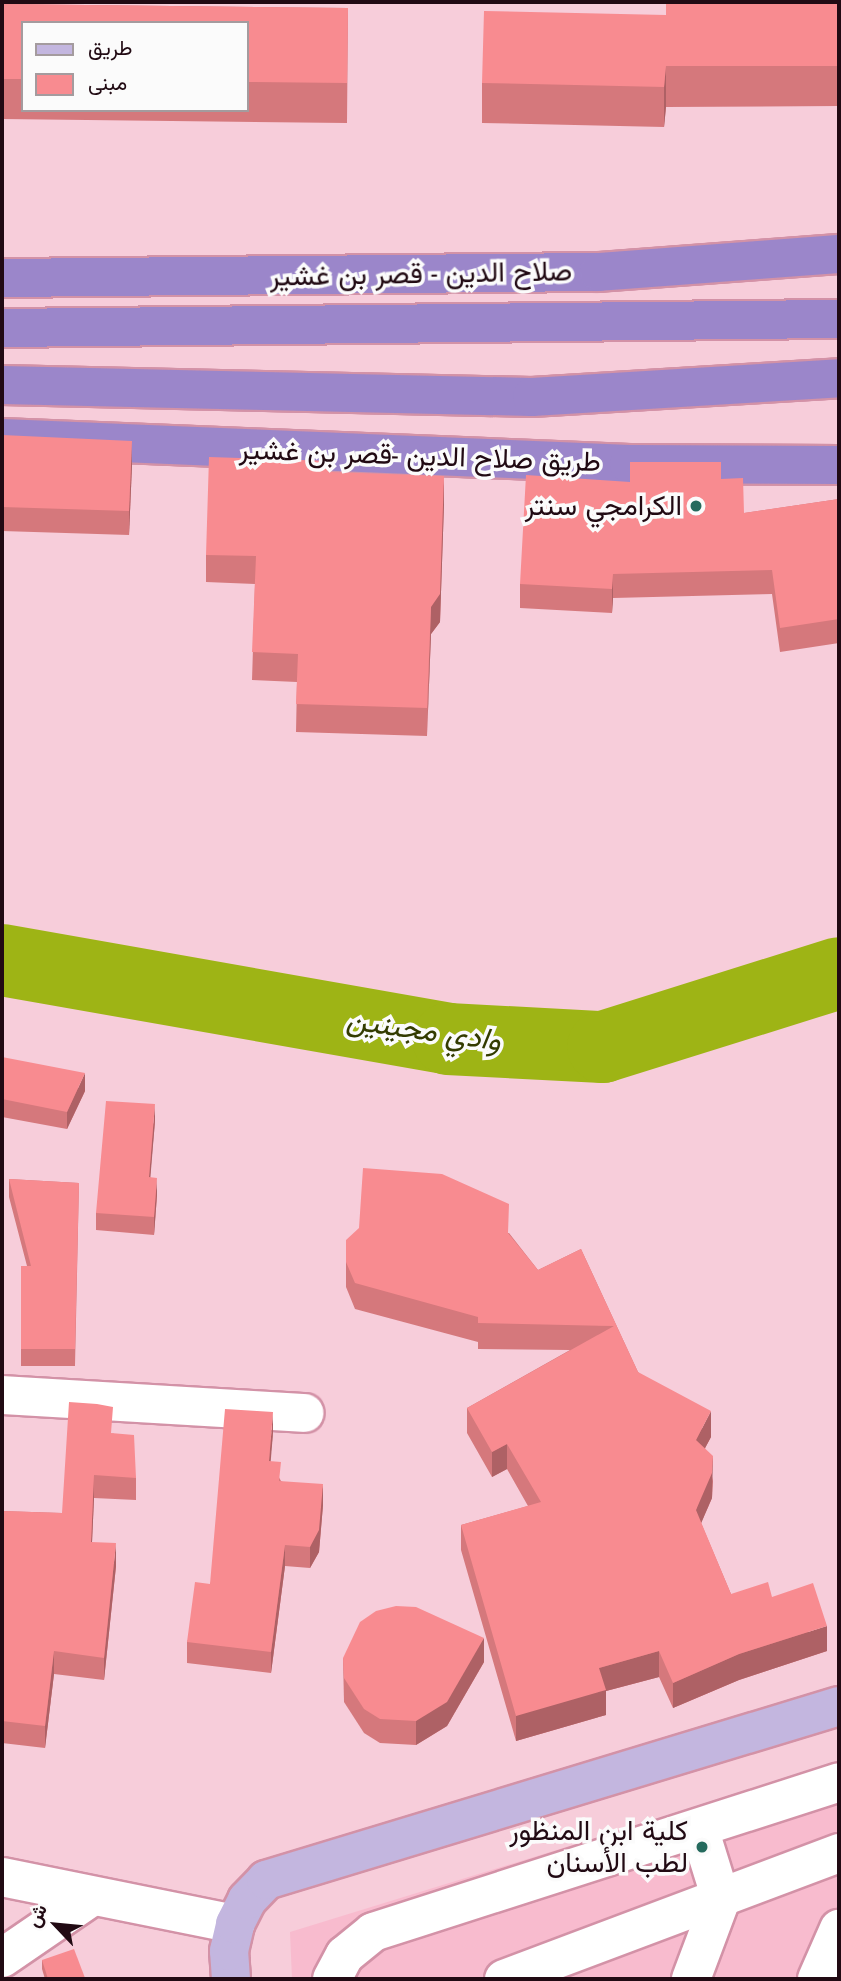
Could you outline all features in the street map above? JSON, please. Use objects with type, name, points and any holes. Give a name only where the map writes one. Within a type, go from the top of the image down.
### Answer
[{"type":"highway","name":"صلاح الدين - قصر بن غشير","points":[[2,278],[599,272],[839,254]]},
{"type":"highway","points":[[2,328],[839,318]]},
{"type":"highway","points":[[2,385],[532,397],[839,378]]},
{"type":"highway","name":"طريق صلاح الدين -قصر بن غشير","points":[[2,438],[629,464],[839,465]]},
{"type":"main road","points":[[231,1979],[229,1951],[235,1924],[247,1900],[266,1880],[839,1706]]},
{"type":"street","points":[[2,1395],[304,1413]]},
{"type":"street","points":[[332,1979],[345,1955],[373,1932],[839,1782]]},
{"type":"street","points":[[691,1979],[721,1899],[699,1828]]},
{"type":"street","points":[[504,1979],[839,1853]]},
{"type":"street","points":[[2,1877],[235,1924]]},
{"type":"street","points":[[2,1958],[91,1897]]},
{"type":"street","points":[[817,1979],[839,1929]]},
{"type":"shaded area","name":"كلية ابن المنظور لطب الأسنان","points":[[839,1763],[839,1979],[292,1979],[290,1932]]},
{"type":"building","points":[[666,2],[839,2],[839,66],[666,66],[664,87],[482,83],[484,11],[666,15]]},
{"type":"building","points":[[2,4],[348,8],[347,83],[248,82],[248,21],[21,21],[21,79],[2,79]]},
{"type":"building","points":[[2,435],[132,441],[129,511],[2,507]]},
{"type":"building","points":[[209,457],[332,461],[331,472],[444,476],[440,594],[431,607],[427,708],[296,704],[298,654],[252,652],[256,556],[206,555]]},
{"type":"building","points":[[630,462],[721,462],[721,479],[743,478],[744,513],[839,499],[839,619],[780,628],[772,570],[613,574],[612,589],[520,584],[526,475],[630,482]]},
{"type":"building","points":[[2,1057],[85,1073],[67,1112],[2,1099]]},
{"type":"building","points":[[106,1101],[155,1104],[149,1177],[157,1178],[154,1217],[96,1213]]},
{"type":"building","points":[[363,1168],[442,1174],[509,1204],[508,1233],[538,1270],[581,1249],[638,1372],[711,1411],[696,1440],[713,1456],[712,1473],[696,1510],[731,1594],[768,1582],[772,1597],[813,1583],[827,1626],[739,1654],[673,1683],[659,1651],[599,1668],[606,1690],[516,1716],[461,1525],[541,1502],[507,1444],[492,1452],[467,1408],[614,1326],[478,1323],[478,1317],[355,1283],[346,1262],[346,1240],[359,1228]]},
{"type":"building","points":[[9,1179],[79,1183],[75,1349],[21,1349],[21,1266],[31,1266]]},
{"type":"building","points":[[69,1402],[113,1407],[111,1433],[134,1435],[136,1478],[94,1475],[91,1542],[116,1543],[104,1658],[54,1651],[45,1726],[2,1721],[2,1511],[62,1513]]},
{"type":"building","points":[[225,1409],[273,1412],[269,1461],[281,1462],[279,1481],[323,1484],[319,1530],[310,1547],[285,1545],[271,1652],[187,1642],[195,1582],[210,1584]]},
{"type":"building","points":[[396,1606],[416,1607],[484,1638],[447,1702],[416,1721],[380,1719],[364,1709],[344,1678],[343,1658],[360,1622],[376,1611]]},
{"type":"building","points":[[74,1949],[85,1978],[48,1979],[42,1960]]},
{"type":"waterway","name":"وادي مجينين","points":[[2,960],[448,1039],[603,1047],[839,973]]},
{"type":"place","name":"الكرامجي سنتر","points":[[696,506]]},
{"type":"place","name":"كلية ابن المنظور لطب الأسنان","points":[[702,1847]]}]
